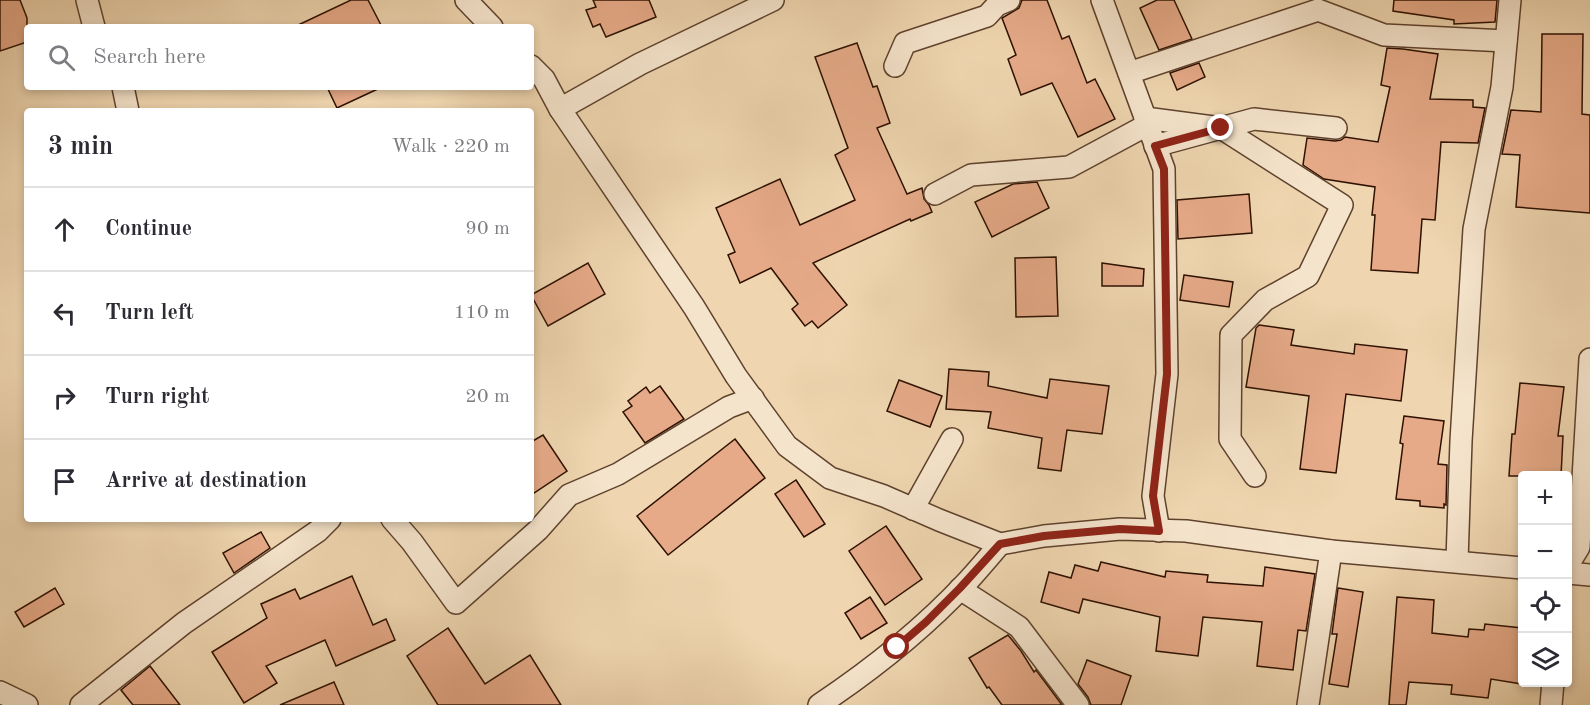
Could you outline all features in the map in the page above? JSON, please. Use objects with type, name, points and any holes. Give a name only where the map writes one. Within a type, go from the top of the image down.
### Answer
[{"type":"street","points":[[87,0],[93,24]]},
{"type":"street","points":[[466,0],[489,24]]},
{"type":"street","points":[[560,109],[733,8],[773,0]]},
{"type":"street","points":[[895,66],[905,43],[987,16],[997,5],[1009,0]]},
{"type":"street","points":[[1102,0],[1164,169],[1167,374],[1153,496],[1159,531]]},
{"type":"street","points":[[1457,561],[1461,441],[1474,229],[1502,87],[1510,0]]},
{"type":"street","points":[[1129,73],[1318,10],[1384,35],[1506,41]]},
{"type":"street","points":[[534,69],[544,79],[560,109],[688,298],[736,376],[787,446],[830,478],[884,496],[1000,544],[1044,536],[1120,529],[1186,531],[1331,551],[1518,568]]},
{"type":"street","points":[[124,90],[127,108]]},
{"type":"street","points":[[1155,146],[1254,119],[1336,128]]},
{"type":"street","points":[[935,194],[971,175],[1070,167],[1146,121],[1221,128],[1342,205],[1308,276],[1265,300],[1231,335],[1230,439],[1256,476]]},
{"type":"street","points":[[1572,558],[1579,547],[1590,359]]},
{"type":"street","points":[[394,522],[456,603],[538,530],[569,495],[618,474],[729,407],[753,398]]},
{"type":"street","points":[[914,509],[951,439]]},
{"type":"street","points":[[81,705],[184,623],[318,531],[327,522]]},
{"type":"street","points":[[819,705],[897,647],[926,622],[1000,544]]},
{"type":"street","points":[[1308,705],[1331,551]]},
{"type":"street","points":[[1572,573],[1590,575]]},
{"type":"street","points":[[960,588],[1018,627],[1078,705]]},
{"type":"street","points":[[1551,705],[1553,687]]},
{"type":"street","points":[[0,692],[27,705]]},
{"type":"building","points":[[0,0],[20,0],[27,18],[27,24],[24,24],[24,43],[0,51]]},
{"type":"building","points":[[351,0],[368,0],[380,24],[300,24]]},
{"type":"building","points":[[593,0],[649,0],[656,17],[606,37],[600,24],[593,27],[586,10],[596,7]]},
{"type":"building","points":[[1022,0],[1047,0],[1062,39],[1069,36],[1087,83],[1095,79],[1115,119],[1078,137],[1052,83],[1021,95],[1008,59],[1016,55],[1002,18],[1019,8]]},
{"type":"building","points":[[1157,0],[1174,0],[1192,39],[1159,50],[1140,8]]},
{"type":"building","points":[[1394,0],[1497,0],[1495,22],[1454,24],[1454,20],[1393,11]]},
{"type":"building","points":[[1542,34],[1583,34],[1582,114],[1590,115],[1590,213],[1516,207],[1520,155],[1502,154],[1511,110],[1541,112]]},
{"type":"building","points":[[857,43],[873,87],[877,86],[890,123],[877,128],[907,194],[922,188],[924,199],[932,212],[911,221],[910,219],[813,263],[847,305],[818,328],[812,321],[805,326],[792,309],[798,304],[771,268],[740,283],[728,255],[735,252],[716,208],[780,179],[800,225],[855,200],[835,155],[848,148],[815,57]]},
{"type":"building","points":[[1387,48],[1438,54],[1430,99],[1473,100],[1473,107],[1485,108],[1478,143],[1441,142],[1435,220],[1422,219],[1418,273],[1371,270],[1375,187],[1324,179],[1303,165],[1307,138],[1335,141],[1345,137],[1378,142],[1390,87],[1381,85]]},
{"type":"building","points":[[1199,63],[1205,77],[1177,90],[1170,73]]},
{"type":"building","points":[[328,90],[376,90],[337,108]]},
{"type":"building","points":[[1037,182],[1049,208],[992,237],[975,202],[1013,184]]},
{"type":"building","points":[[1249,194],[1252,233],[1178,239],[1177,200]]},
{"type":"building","points":[[1056,257],[1058,316],[1016,317],[1015,258]]},
{"type":"building","points":[[588,263],[605,294],[548,326],[534,300],[534,293]]},
{"type":"building","points":[[1102,263],[1144,269],[1143,286],[1102,286]]},
{"type":"building","points":[[1184,275],[1233,282],[1229,307],[1180,300]]},
{"type":"building","points":[[1259,325],[1294,330],[1291,345],[1354,354],[1355,344],[1407,350],[1401,401],[1346,394],[1336,473],[1300,469],[1309,396],[1246,387],[1256,328]]},
{"type":"building","points":[[949,369],[989,372],[988,386],[1047,398],[1050,379],[1109,386],[1102,434],[1067,430],[1061,471],[1038,468],[1042,438],[988,428],[991,412],[946,409]]},
{"type":"building","points":[[899,380],[942,396],[930,427],[887,411]]},
{"type":"building","points":[[1520,383],[1564,387],[1558,436],[1563,436],[1561,471],[1518,471],[1518,476],[1509,476],[1512,434],[1515,434]]},
{"type":"building","points":[[660,386],[684,419],[645,443],[623,412],[632,406],[628,401],[646,387],[650,393]]},
{"type":"building","points":[[1404,416],[1444,421],[1438,464],[1447,465],[1444,508],[1420,506],[1420,501],[1396,499]]},
{"type":"building","points":[[543,435],[567,471],[534,493],[534,440]]},
{"type":"building","points":[[735,439],[765,478],[668,555],[637,516]]},
{"type":"building","points":[[796,480],[825,524],[804,537],[775,494]]},
{"type":"building","points":[[886,526],[922,579],[885,605],[849,551]]},
{"type":"building","points":[[261,532],[270,548],[234,573],[223,553]]},
{"type":"building","points":[[1101,562],[1165,577],[1166,571],[1208,575],[1207,582],[1263,586],[1265,567],[1315,574],[1306,631],[1298,630],[1293,670],[1257,666],[1262,622],[1203,617],[1198,656],[1156,651],[1160,617],[1083,599],[1079,613],[1041,602],[1049,572],[1071,578],[1075,565],[1098,571]]},
{"type":"building","points":[[352,576],[373,625],[386,619],[395,640],[336,666],[325,640],[266,666],[277,683],[244,703],[212,652],[267,618],[261,604],[295,589],[300,599]]},
{"type":"building","points":[[55,588],[64,604],[24,627],[15,612]]},
{"type":"building","points":[[1338,588],[1363,592],[1348,687],[1329,684],[1337,634],[1332,634]]},
{"type":"building","points":[[870,597],[887,623],[861,639],[845,613]]},
{"type":"building","points":[[1397,597],[1434,600],[1432,633],[1468,637],[1469,629],[1484,630],[1485,624],[1518,628],[1518,683],[1491,679],[1488,698],[1451,694],[1452,685],[1409,682],[1406,705],[1389,705]]},
{"type":"building","points":[[448,628],[485,684],[530,655],[561,705],[438,705],[407,656]]},
{"type":"building","points":[[1008,635],[1034,672],[1036,670],[1062,705],[1002,705],[989,687],[987,688],[969,658]]},
{"type":"building","points":[[1087,660],[1131,676],[1121,705],[1091,705],[1078,684]]},
{"type":"building","points":[[150,666],[180,705],[133,705],[121,690]]},
{"type":"building","points":[[334,682],[344,705],[280,705]]},
{"type":"route","points":[[897,647],[926,622],[1000,544],[1044,536],[1120,529],[1159,531],[1153,496],[1167,374],[1164,169],[1155,146],[1221,128]]}]
